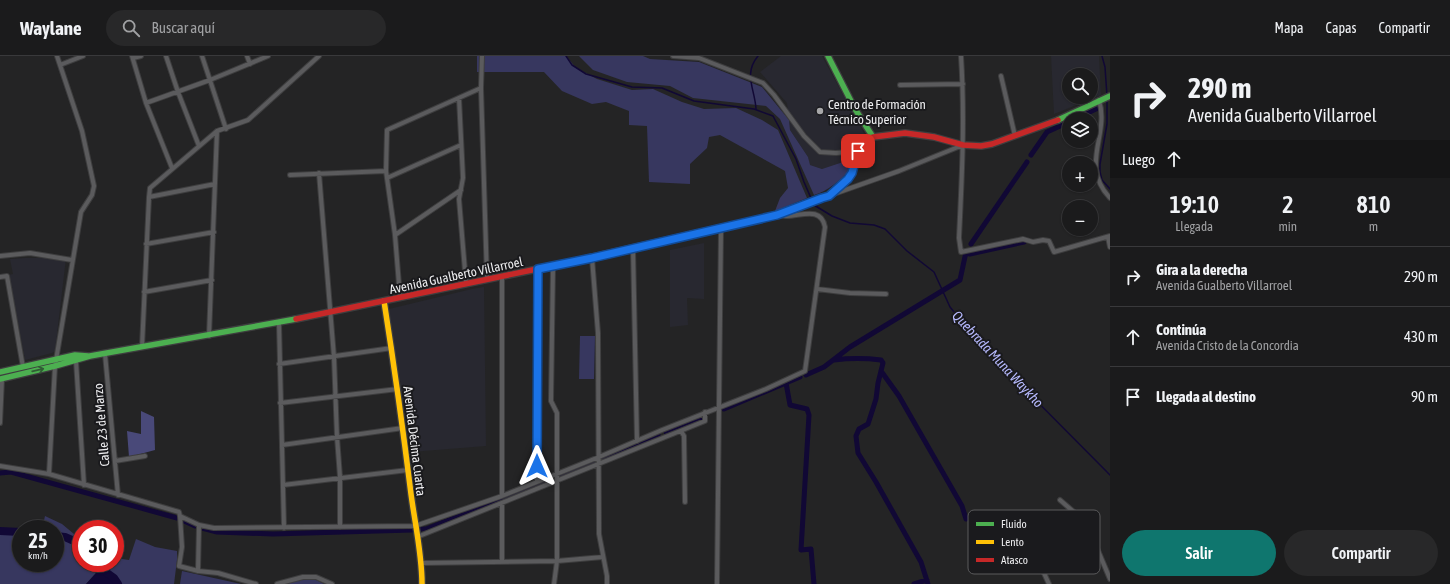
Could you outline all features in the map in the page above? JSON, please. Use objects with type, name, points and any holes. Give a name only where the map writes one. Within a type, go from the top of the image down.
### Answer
[{"type":"main road","points":[[828,56],[855,109],[873,137]]},
{"type":"main road","points":[[829,196],[848,179],[852,173],[858,151],[873,137],[905,133],[934,137],[963,145],[981,146],[992,144],[1053,122],[1110,96]]},
{"type":"main road","name":"Avenida Gualberto Villarroel","points":[[0,372],[57,358],[75,355],[90,356],[105,354],[279,323],[592,258],[777,215],[829,196]]},
{"type":"main road","name":"Avenida Décima Cuarta","points":[[384,301],[398,389],[416,536],[422,563],[422,584]]},
{"type":"main road","name":"Avenida Gualberto Villarroel","points":[[1,379],[76,361],[90,356]]},
{"type":"street","points":[[49,474],[55,366],[81,212],[92,195],[94,186],[82,131],[56,56]]},
{"type":"street","points":[[60,65],[83,56]]},
{"type":"street","points":[[142,56],[132,57],[146,103],[172,168]]},
{"type":"street","points":[[166,56],[199,146]]},
{"type":"street","points":[[202,56],[226,129]]},
{"type":"street","points":[[247,56],[250,64]]},
{"type":"street","points":[[146,103],[210,80],[268,56]]},
{"type":"street","points":[[142,347],[150,188],[217,131],[248,120],[319,56]]},
{"type":"street","points":[[482,56],[481,88],[487,279]]},
{"type":"street","points":[[673,56],[708,58],[763,83],[774,95],[804,136],[820,152],[836,153],[858,151]]},
{"type":"street","points":[[961,56],[963,84],[963,145],[959,238],[961,252],[1023,239],[1033,242],[1043,240],[1049,241],[1054,252],[1109,236],[1110,247]]},
{"type":"street","points":[[1002,76],[1015,136]]},
{"type":"street","points":[[900,85],[963,84]]},
{"type":"street","points":[[400,297],[395,235],[386,171],[387,130],[481,88]]},
{"type":"street","points":[[459,98],[463,178],[459,199],[466,283]]},
{"type":"street","points":[[1101,100],[1103,111],[1096,157],[1097,172],[1099,183],[1110,198]]},
{"type":"street","points":[[209,336],[217,131]]},
{"type":"street","points":[[387,178],[461,145]]},
{"type":"street","points":[[829,196],[899,171],[963,145]]},
{"type":"street","points":[[290,174],[386,171]]},
{"type":"street","points":[[319,173],[334,357],[340,478],[340,527]]},
{"type":"street","points":[[149,197],[215,184]]},
{"type":"street","points":[[395,235],[461,190]]},
{"type":"street","points":[[180,516],[199,525],[214,528],[415,526],[502,496],[718,407],[766,389],[805,371],[825,227],[824,222],[818,215],[777,215]]},
{"type":"street","points":[[717,584],[721,228]]},
{"type":"street","points":[[146,244],[214,232]]},
{"type":"street","points":[[633,248],[637,441]]},
{"type":"street","points":[[0,256],[30,253],[72,260]]},
{"type":"street","points":[[592,258],[598,333],[599,534],[608,576],[608,584]]},
{"type":"street","points":[[553,266],[551,401],[557,413],[556,561],[554,584]]},
{"type":"street","points":[[537,481],[538,269]]},
{"type":"street","points":[[0,277],[7,276],[23,367]]},
{"type":"street","points":[[502,276],[502,496]]},
{"type":"street","points":[[144,292],[212,280]]},
{"type":"street","points":[[816,289],[850,293],[886,294]]},
{"type":"street","points":[[279,323],[284,528]]},
{"type":"street","points":[[279,364],[392,348]]},
{"type":"street","name":"Calle 23 de Marzo","points":[[105,354],[118,495]]},
{"type":"street","points":[[76,361],[84,485]]},
{"type":"street","points":[[0,423],[1,379]]},
{"type":"street","points":[[280,403],[398,389]]},
{"type":"street","points":[[416,536],[705,421],[706,412]]},
{"type":"street","points":[[282,445],[403,428]]},
{"type":"street","points":[[681,431],[684,436],[684,502]]},
{"type":"street","points":[[115,461],[145,456]]},
{"type":"street","points":[[0,466],[49,474],[179,512],[182,547],[180,566],[198,571],[218,573],[256,584]]},
{"type":"street","points":[[283,485],[408,470]]},
{"type":"street","points":[[1060,500],[1072,510]]},
{"type":"street","points":[[502,503],[502,561]]},
{"type":"street","points":[[198,571],[199,525]]},
{"type":"street","points":[[1100,555],[1110,579]]},
{"type":"street","points":[[422,563],[556,561],[603,557]]},
{"type":"street","points":[[1044,574],[1049,584]]},
{"type":"street","points":[[277,584],[303,577],[316,577],[332,584]]},
{"type":"shaded area","points":[[477,56],[566,56],[576,68],[597,79],[632,90],[653,89],[682,102],[704,109],[736,108],[762,120],[778,130],[807,198],[775,211],[780,198],[788,188],[785,171],[720,135],[709,137],[707,148],[690,164],[690,184],[649,182],[647,126],[629,125],[629,111],[606,102],[592,104],[562,91],[544,72],[477,72]]},
{"type":"shaded area","points":[[579,56],[643,56],[650,59],[699,62],[762,87],[789,120],[790,130],[808,157],[810,165],[822,169],[849,160],[849,171],[829,188],[814,195],[780,119],[766,106],[693,98],[670,86],[627,82],[593,70]]},
{"type":"shaded area","name":"Centro de Formación Técnico Superior","points":[[781,56],[822,56],[866,137],[856,147],[849,160],[822,169],[809,165],[808,157],[790,130],[787,103],[760,72]]},
{"type":"shaded area","points":[[1051,56],[1099,56],[1101,95],[1098,96],[1098,68],[1062,68],[1062,104],[1079,104],[1054,114]]},
{"type":"shaded area","points":[[704,243],[704,299],[687,298],[688,325],[670,327],[670,250]]},
{"type":"shaded area","points":[[66,258],[55,351],[25,360],[9,275],[13,274],[10,259]]},
{"type":"shaded area","points":[[484,287],[486,446],[411,452],[389,309]]},
{"type":"shaded area","points":[[580,336],[595,336],[594,379],[579,379]]},
{"type":"shaded area","points":[[141,411],[154,417],[155,450],[129,457],[127,431],[141,434]]},
{"type":"shaded area","points":[[45,516],[54,520],[44,520]]},
{"type":"shaded area","points":[[64,526],[72,532],[72,537],[64,534]]},
{"type":"shaded area","points":[[0,533],[12,534],[12,572],[64,572],[64,540],[72,543],[72,572],[96,573],[86,584],[0,584]]},
{"type":"shaded area","points":[[136,539],[155,547],[177,551],[174,584],[120,584],[111,572],[124,572],[124,559],[129,560]]},
{"type":"shaded area","points":[[182,571],[241,584],[180,584]]},
{"type":"shaded area","points":[[104,572],[112,575],[120,584],[86,584],[96,573]]},
{"type":"shaded area","points":[[296,580],[316,580],[324,584],[286,584]]},
{"type":"waterway","name":"Quebrada Muna Waykho","points":[[566,56],[572,65],[586,74],[632,87],[662,88],[694,101],[754,109],[773,116],[796,159],[814,205],[832,216],[850,223],[874,225],[885,229],[907,251],[934,272],[950,307],[980,344],[1110,475]]},
{"type":"waterway","points":[[756,109],[751,82],[751,69],[758,56]]},
{"type":"waterway","points":[[1102,56],[1105,67],[1107,96]]},
{"type":"waterway","points":[[1107,99],[1107,124],[1100,172],[1102,180],[1110,189]]},
{"type":"waterway","points":[[1090,112],[1098,108]]},
{"type":"waterway","points":[[1031,155],[1047,132],[1062,125]]},
{"type":"waterway","points":[[971,244],[1027,162]]},
{"type":"waterway","points":[[965,253],[970,254],[1024,242]]},
{"type":"waterway","points":[[806,375],[824,367],[850,347],[960,280],[966,252]]},
{"type":"waterway","points":[[834,360],[869,359],[881,360],[883,363],[876,399],[868,424],[859,429],[856,436],[858,453],[921,562],[928,584]]},
{"type":"waterway","points":[[881,371],[899,396],[962,506],[966,519]]},
{"type":"waterway","points":[[724,409],[800,377]]},
{"type":"waterway","points":[[786,383],[790,405],[807,409],[809,415],[801,550],[811,549],[814,584]]},
{"type":"waterway","points":[[666,432],[702,418]]},
{"type":"waterway","points":[[601,460],[658,435]]},
{"type":"waterway","points":[[560,477],[594,463]]},
{"type":"waterway","points":[[0,473],[11,472],[177,518]]},
{"type":"waterway","points":[[419,529],[426,529],[552,480]]},
{"type":"waterway","points":[[184,521],[195,526]]},
{"type":"waterway","points":[[202,528],[217,532],[273,534],[412,530]]},
{"type":"waterway","points":[[0,531],[12,532]]},
{"type":"waterway","points":[[64,537],[72,540]]},
{"type":"waterway","points":[[106,572],[114,578],[118,584]]},
{"type":"waterway","points":[[914,584],[927,580]]},
{"type":"traffic: fast","points":[[828,56],[855,109],[873,137]]},
{"type":"traffic: fast","points":[[1058,120],[1110,96]]},
{"type":"traffic: fast","points":[[0,379],[90,356],[296,319]]},
{"type":"traffic: fast","points":[[0,372],[75,355],[88,356]]},
{"type":"traffic: slow","points":[[571,262],[764,218]]},
{"type":"traffic: slow","points":[[384,301],[420,550],[422,584]]},
{"type":"traffic: jam","points":[[764,218],[777,215],[829,196],[848,179],[852,173],[858,151],[873,137],[905,133],[934,137],[963,145],[981,146],[992,144],[1058,120]]},
{"type":"traffic: jam","points":[[296,319],[571,262]]},
{"type":"place","name":"Centro de Formación Técnico Superior","points":[[820,111]]},
{"type":"route","points":[[537,466],[538,269],[777,215],[829,196],[848,179],[852,173],[856,163],[858,151]]}]
